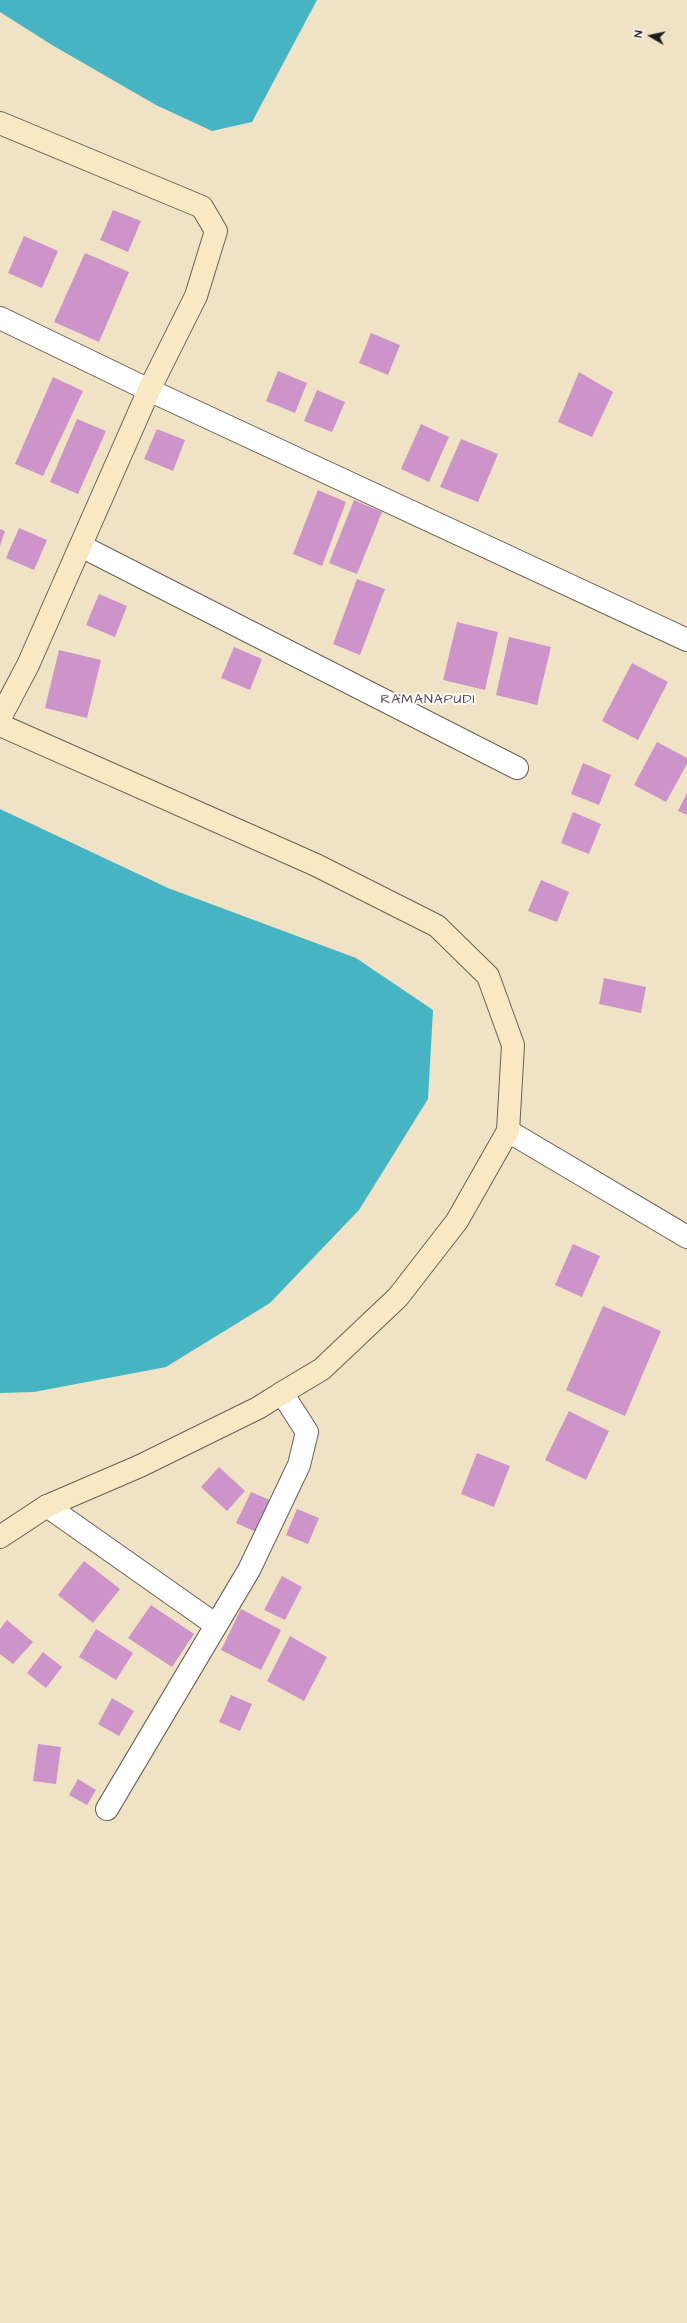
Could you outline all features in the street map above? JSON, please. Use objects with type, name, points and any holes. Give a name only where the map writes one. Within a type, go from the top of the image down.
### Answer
[{"type":"main road","points":[[0,123],[202,207],[216,231],[196,296],[149,390],[28,665],[0,718]]},
{"type":"main road","points":[[0,725],[316,865],[437,926],[488,976],[514,1045],[508,1131],[457,1221],[398,1297],[322,1369],[258,1408],[140,1466],[47,1506],[0,1537]]},
{"type":"street","points":[[0,318],[149,390],[687,640]]},
{"type":"street","points":[[81,546],[517,768]]},
{"type":"street","points":[[508,1131],[687,1237]]},
{"type":"street","points":[[107,1808],[249,1570],[299,1465],[306,1432],[282,1393]]},
{"type":"street","points":[[47,1506],[216,1625]]},
{"type":"water","points":[[0,0],[317,0],[252,122],[212,131],[156,105],[52,45],[0,12]]},
{"type":"water","points":[[0,809],[168,888],[356,958],[433,1010],[428,1099],[359,1210],[270,1303],[166,1367],[34,1392],[0,1393]]},
{"type":"building","points":[[113,210],[141,221],[128,252],[100,240]]},
{"type":"building","points":[[24,236],[58,251],[42,288],[8,273]]},
{"type":"building","points":[[85,253],[129,272],[99,342],[54,322]]},
{"type":"building","points":[[371,333],[400,345],[388,375],[359,363]]},
{"type":"building","points":[[278,371],[307,383],[295,413],[266,401]]},
{"type":"building","points":[[579,372],[613,392],[592,437],[558,422]]},
{"type":"building","points":[[53,377],[83,391],[43,476],[15,464]]},
{"type":"building","points":[[317,390],[345,402],[332,432],[304,421]]},
{"type":"building","points":[[77,419],[106,431],[78,494],[50,482]]},
{"type":"building","points":[[421,424],[449,437],[429,482],[401,469]]},
{"type":"building","points":[[157,429],[185,440],[173,471],[144,459]]},
{"type":"building","points":[[461,439],[498,454],[478,502],[440,487]]},
{"type":"building","points":[[318,490],[346,502],[322,566],[293,554]]},
{"type":"building","points":[[354,500],[382,512],[357,574],[329,563]]},
{"type":"building","points":[[19,528],[47,540],[34,570],[6,558]]},
{"type":"building","points":[[0,529],[5,531],[0,546]]},
{"type":"building","points":[[357,579],[385,589],[360,655],[333,644]]},
{"type":"building","points":[[99,594],[127,606],[115,637],[86,625]]},
{"type":"building","points":[[457,622],[498,632],[485,690],[443,680]]},
{"type":"building","points":[[509,637],[551,647],[537,705],[496,695]]},
{"type":"building","points":[[234,647],[262,659],[250,690],[221,678]]},
{"type":"building","points":[[59,650],[101,660],[87,718],[45,708]]},
{"type":"building","points":[[632,663],[668,682],[638,740],[602,721]]},
{"type":"building","points":[[657,742],[687,758],[687,764],[666,802],[634,785]]},
{"type":"building","points":[[583,763],[611,775],[599,805],[571,794]]},
{"type":"building","points":[[687,793],[687,815],[678,811]]},
{"type":"building","points":[[573,812],[601,824],[589,854],[561,843]]},
{"type":"building","points":[[541,880],[569,892],[557,922],[528,911]]},
{"type":"building","points":[[604,978],[646,987],[641,1013],[599,1004]]},
{"type":"building","points":[[573,1244],[600,1256],[582,1297],[555,1285]]},
{"type":"building","points":[[603,1306],[661,1331],[625,1416],[566,1390]]},
{"type":"building","points":[[569,1411],[609,1431],[586,1480],[545,1460]]},
{"type":"building","points":[[477,1453],[510,1466],[494,1507],[461,1494]]},
{"type":"building","points":[[219,1467],[245,1491],[227,1511],[201,1487]]},
{"type":"building","points":[[251,1492],[272,1501],[258,1533],[236,1523]]},
{"type":"building","points":[[297,1509],[319,1518],[308,1544],[286,1535]]},
{"type":"building","points":[[84,1561],[120,1589],[93,1623],[58,1595]]},
{"type":"building","points":[[282,1576],[302,1587],[285,1620],[264,1610]]},
{"type":"building","points":[[151,1605],[194,1634],[172,1667],[128,1638]]},
{"type":"building","points":[[241,1609],[281,1630],[261,1670],[221,1650]]},
{"type":"building","points":[[7,1620],[33,1642],[13,1664],[0,1654],[0,1629]]},
{"type":"building","points":[[96,1629],[133,1653],[116,1680],[79,1657]]},
{"type":"building","points":[[290,1636],[327,1657],[304,1701],[267,1681]]},
{"type":"building","points":[[43,1652],[62,1667],[46,1688],[27,1673]]},
{"type":"building","points":[[231,1695],[252,1704],[240,1731],[219,1722]]},
{"type":"building","points":[[112,1698],[134,1711],[119,1736],[98,1724]]},
{"type":"building","points":[[38,1744],[61,1747],[56,1784],[33,1781]]},
{"type":"building","points":[[78,1779],[96,1790],[87,1805],[69,1795]]},
{"type":"district","name":"RAMANAPUDI","points":[[428,700]]}]
